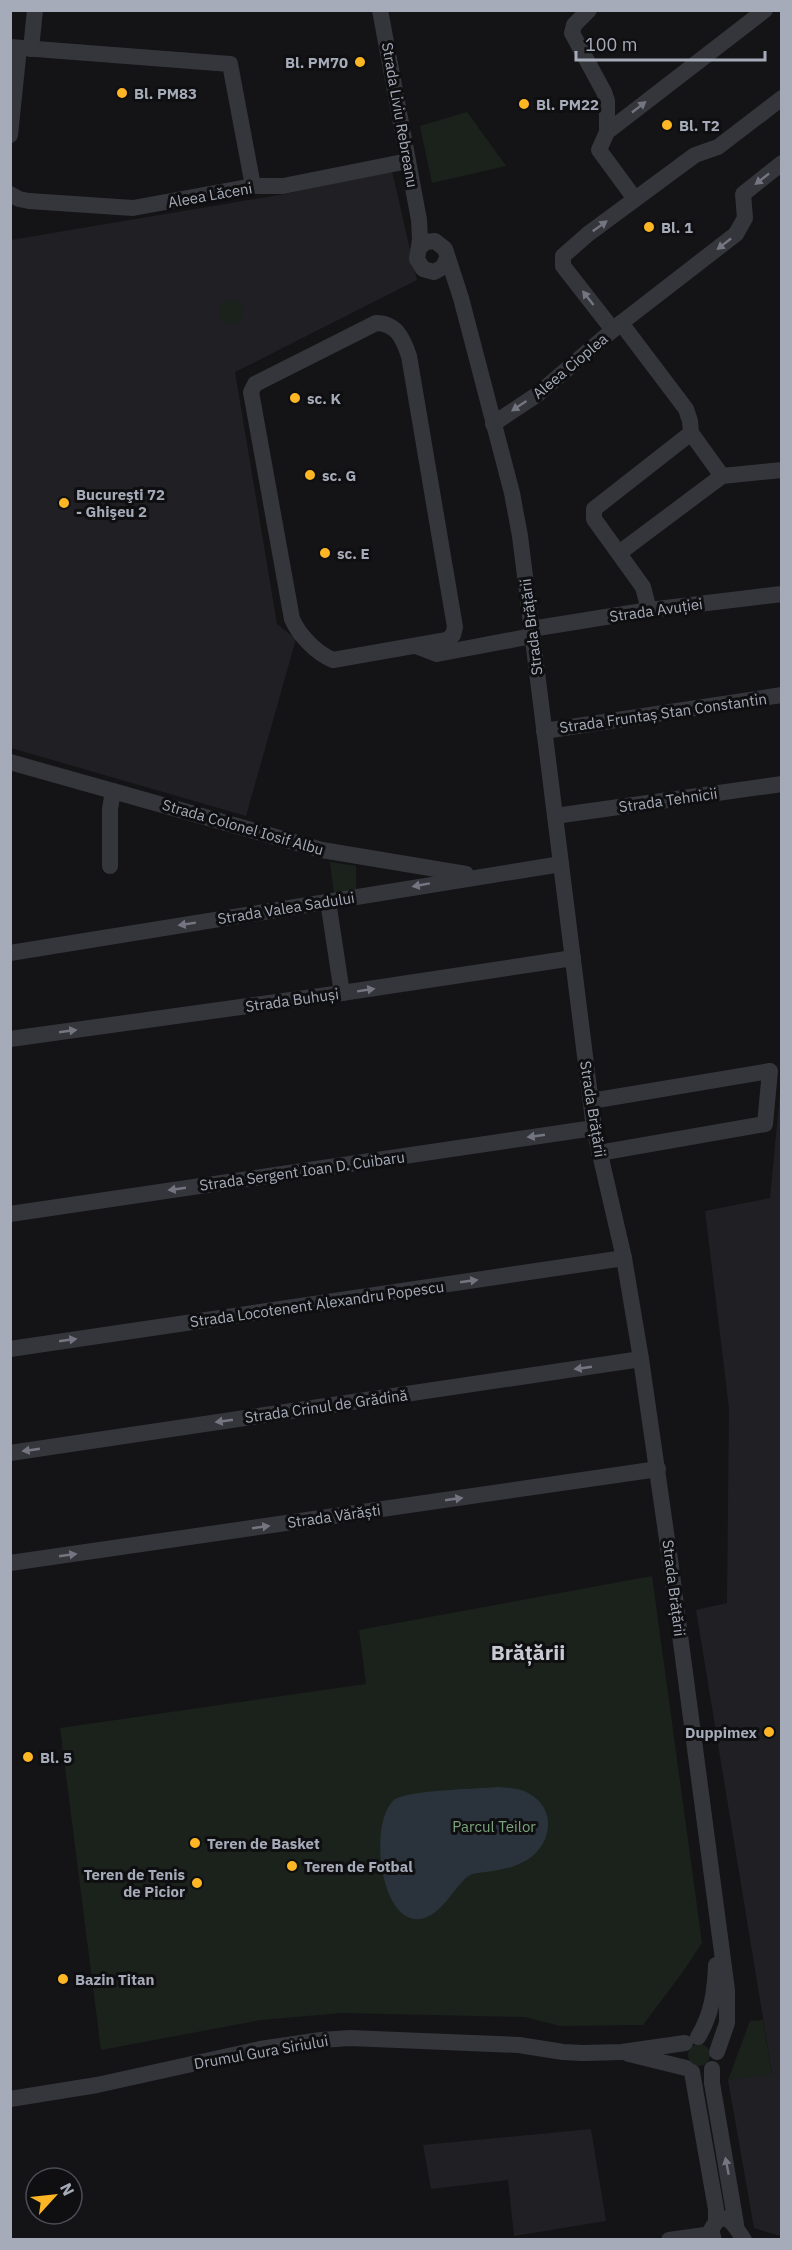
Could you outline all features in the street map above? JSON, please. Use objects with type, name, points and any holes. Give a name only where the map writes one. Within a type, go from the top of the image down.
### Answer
[{"type":"street","points":[[10,135],[20,48],[35,10]]},
{"type":"street","name":"Strada Liviu Rebreanu","points":[[380,10],[419,220],[419,248]]},
{"type":"street","points":[[589,10],[574,25],[572,33],[607,100],[607,132],[600,150],[635,199]]},
{"type":"street","points":[[607,132],[765,10]]},
{"type":"street","points":[[20,48],[230,64],[253,186]]},
{"type":"street","name":"Aleea Cioplea","points":[[722,476],[691,433],[686,409],[617,326],[563,266],[562,256],[695,155],[718,147],[782,98]]},
{"type":"street","name":"Aleea Lăceni","points":[[10,195],[29,201],[133,208],[253,186],[283,186],[408,161]]},
{"type":"street","points":[[617,326],[736,234],[745,218],[743,194],[782,163]]},
{"type":"street","name":"Strada Liviu Rebreanu","points":[[419,220],[435,241]]},
{"type":"street","points":[[435,241],[446,249],[447,258],[443,267],[434,272],[427,271],[420,266],[416,255],[419,248],[426,242],[435,241]]},
{"type":"street","name":"Strada Brățării","points":[[447,258],[461,298],[516,515],[594,1128],[624,1258],[641,1359],[658,1469],[718,1922],[728,2002],[725,2031],[717,2052]]},
{"type":"street","name":"Strada Brățării","points":[[434,272],[446,280],[461,298]]},
{"type":"street","points":[[376,322],[384,322],[398,331],[409,356],[455,627],[453,635],[447,640],[415,646],[333,660],[326,657],[297,631],[292,619],[251,392],[255,384],[376,322]]},
{"type":"street","name":"Aleea Cioplea","points":[[493,424],[538,394],[617,326]]},
{"type":"street","points":[[649,610],[643,587],[594,519],[594,509],[691,433]]},
{"type":"street","points":[[619,553],[722,476],[782,470]]},
{"type":"street","name":"Strada Avuției","points":[[415,646],[437,654],[649,610],[782,594]]},
{"type":"street","name":"Strada Fruntaș Stan Constantin","points":[[544,731],[782,696]]},
{"type":"street","name":"Strada Colonel Iosif Albu","points":[[10,762],[322,850],[478,876]]},
{"type":"street","name":"Strada Tehnicii","points":[[555,816],[782,784]]},
{"type":"street","points":[[110,866],[112,791]]},
{"type":"street","name":"Strada Valea Sadului","points":[[10,953],[561,864]]},
{"type":"street","points":[[328,901],[342,993]]},
{"type":"street","name":"Strada Buhuși","points":[[10,1040],[573,958]]},
{"type":"street","points":[[591,1101],[770,1071],[765,1124],[599,1152]]},
{"type":"street","name":"Strada Sergent Ioan D. Cuibaru","points":[[10,1214],[594,1128]]},
{"type":"street","name":"Strada Locotenent Alexandru Popescu","points":[[10,1349],[624,1258]]},
{"type":"street","name":"Strada Crinul de Grădină","points":[[10,1453],[641,1359]]},
{"type":"street","name":"Strada Vărăști","points":[[10,1563],[658,1469]]},
{"type":"street","name":"Strada Brățării","points":[[692,2040],[706,2022],[712,2006],[716,1979],[718,1922]]},
{"type":"street","name":"Drumul Gura Siriului","points":[[10,2098],[97,2085],[260,2049],[321,2040],[350,2038],[519,2045],[563,2052],[622,2052],[692,2040]]},
{"type":"street","points":[[714,2232],[714,2198],[689,2070],[681,2053],[692,2040],[712,2042],[717,2052],[712,2069],[712,2083],[736,2224],[744,2240]]},
{"type":"street","name":"Drumul Gura Siriului","points":[[622,2052],[689,2070]]},
{"type":"street","points":[[689,2070],[702,2073],[712,2069]]},
{"type":"street","points":[[669,2240],[714,2232],[728,2220],[736,2224]]},
{"type":"shaded area","points":[[392,171],[417,280],[235,372],[277,624],[296,639],[246,816],[11,748],[11,240],[285,194]]},
{"type":"shaded area","points":[[781,1083],[780,2239],[780,2236],[754,2228],[728,2080],[772,2073],[696,1610],[727,1603],[729,1408],[705,1211],[770,1198]]},
{"type":"shaded area","points":[[498,1787],[522,1791],[539,1801],[548,1818],[546,1836],[542,1845],[527,1860],[514,1866],[467,1877],[440,1908],[427,1917],[420,1919],[406,1916],[395,1906],[387,1890],[382,1870],[381,1829],[386,1812],[394,1800],[427,1792]]},
{"type":"shaded area","points":[[591,2129],[606,2221],[514,2236],[508,2180],[431,2189],[423,2145]]},
{"type":"green space","points":[[467,112],[506,166],[432,183],[420,126]]},
{"type":"green space","points":[[231,300],[239,304],[243,312],[239,320],[231,324],[223,320],[219,312],[223,304]]},
{"type":"green space","points":[[330,862],[356,866],[356,890],[334,894]]},
{"type":"green space","name":"Parcul Teilor","points":[[652,1576],[702,1943],[643,2025],[560,2026],[525,2017],[342,2013],[261,2020],[101,2050],[60,1728],[366,1684],[359,1630]]},
{"type":"green space","points":[[763,2020],[772,2074],[728,2080],[750,2021]]},
{"type":"green space","points":[[699,2044],[707,2047],[710,2055],[707,2063],[699,2066],[691,2063],[688,2055],[691,2047]]},
{"type":"place","name":"Bl. PM70","points":[[360,62]]},
{"type":"place","name":"Bl. PM83","points":[[122,93]]},
{"type":"place","name":"Bl. PM22","points":[[524,104]]},
{"type":"place","name":"Bl. T2","points":[[667,125]]},
{"type":"place","name":"Bl. 1","points":[[649,227]]},
{"type":"place","name":"sc. K","points":[[295,398]]},
{"type":"place","name":"sc. G","points":[[310,475]]},
{"type":"place","name":"Bucureşti 72 - Ghişeu 2","points":[[64,503]]},
{"type":"place","name":"sc. E","points":[[325,553]]},
{"type":"place","name":"Duppimex","points":[[769,1732]]},
{"type":"place","name":"Bl. 5","points":[[28,1757]]},
{"type":"place","name":"Teren de Basket","points":[[195,1843]]},
{"type":"place","name":"Teren de Fotbal","points":[[292,1866]]},
{"type":"place","name":"Teren de Tenis de Picior","points":[[197,1883]]},
{"type":"place","name":"Bazin Titan","points":[[63,1979]]},
{"type":"district","name":"Brățării","points":[[528,1652]]}]
